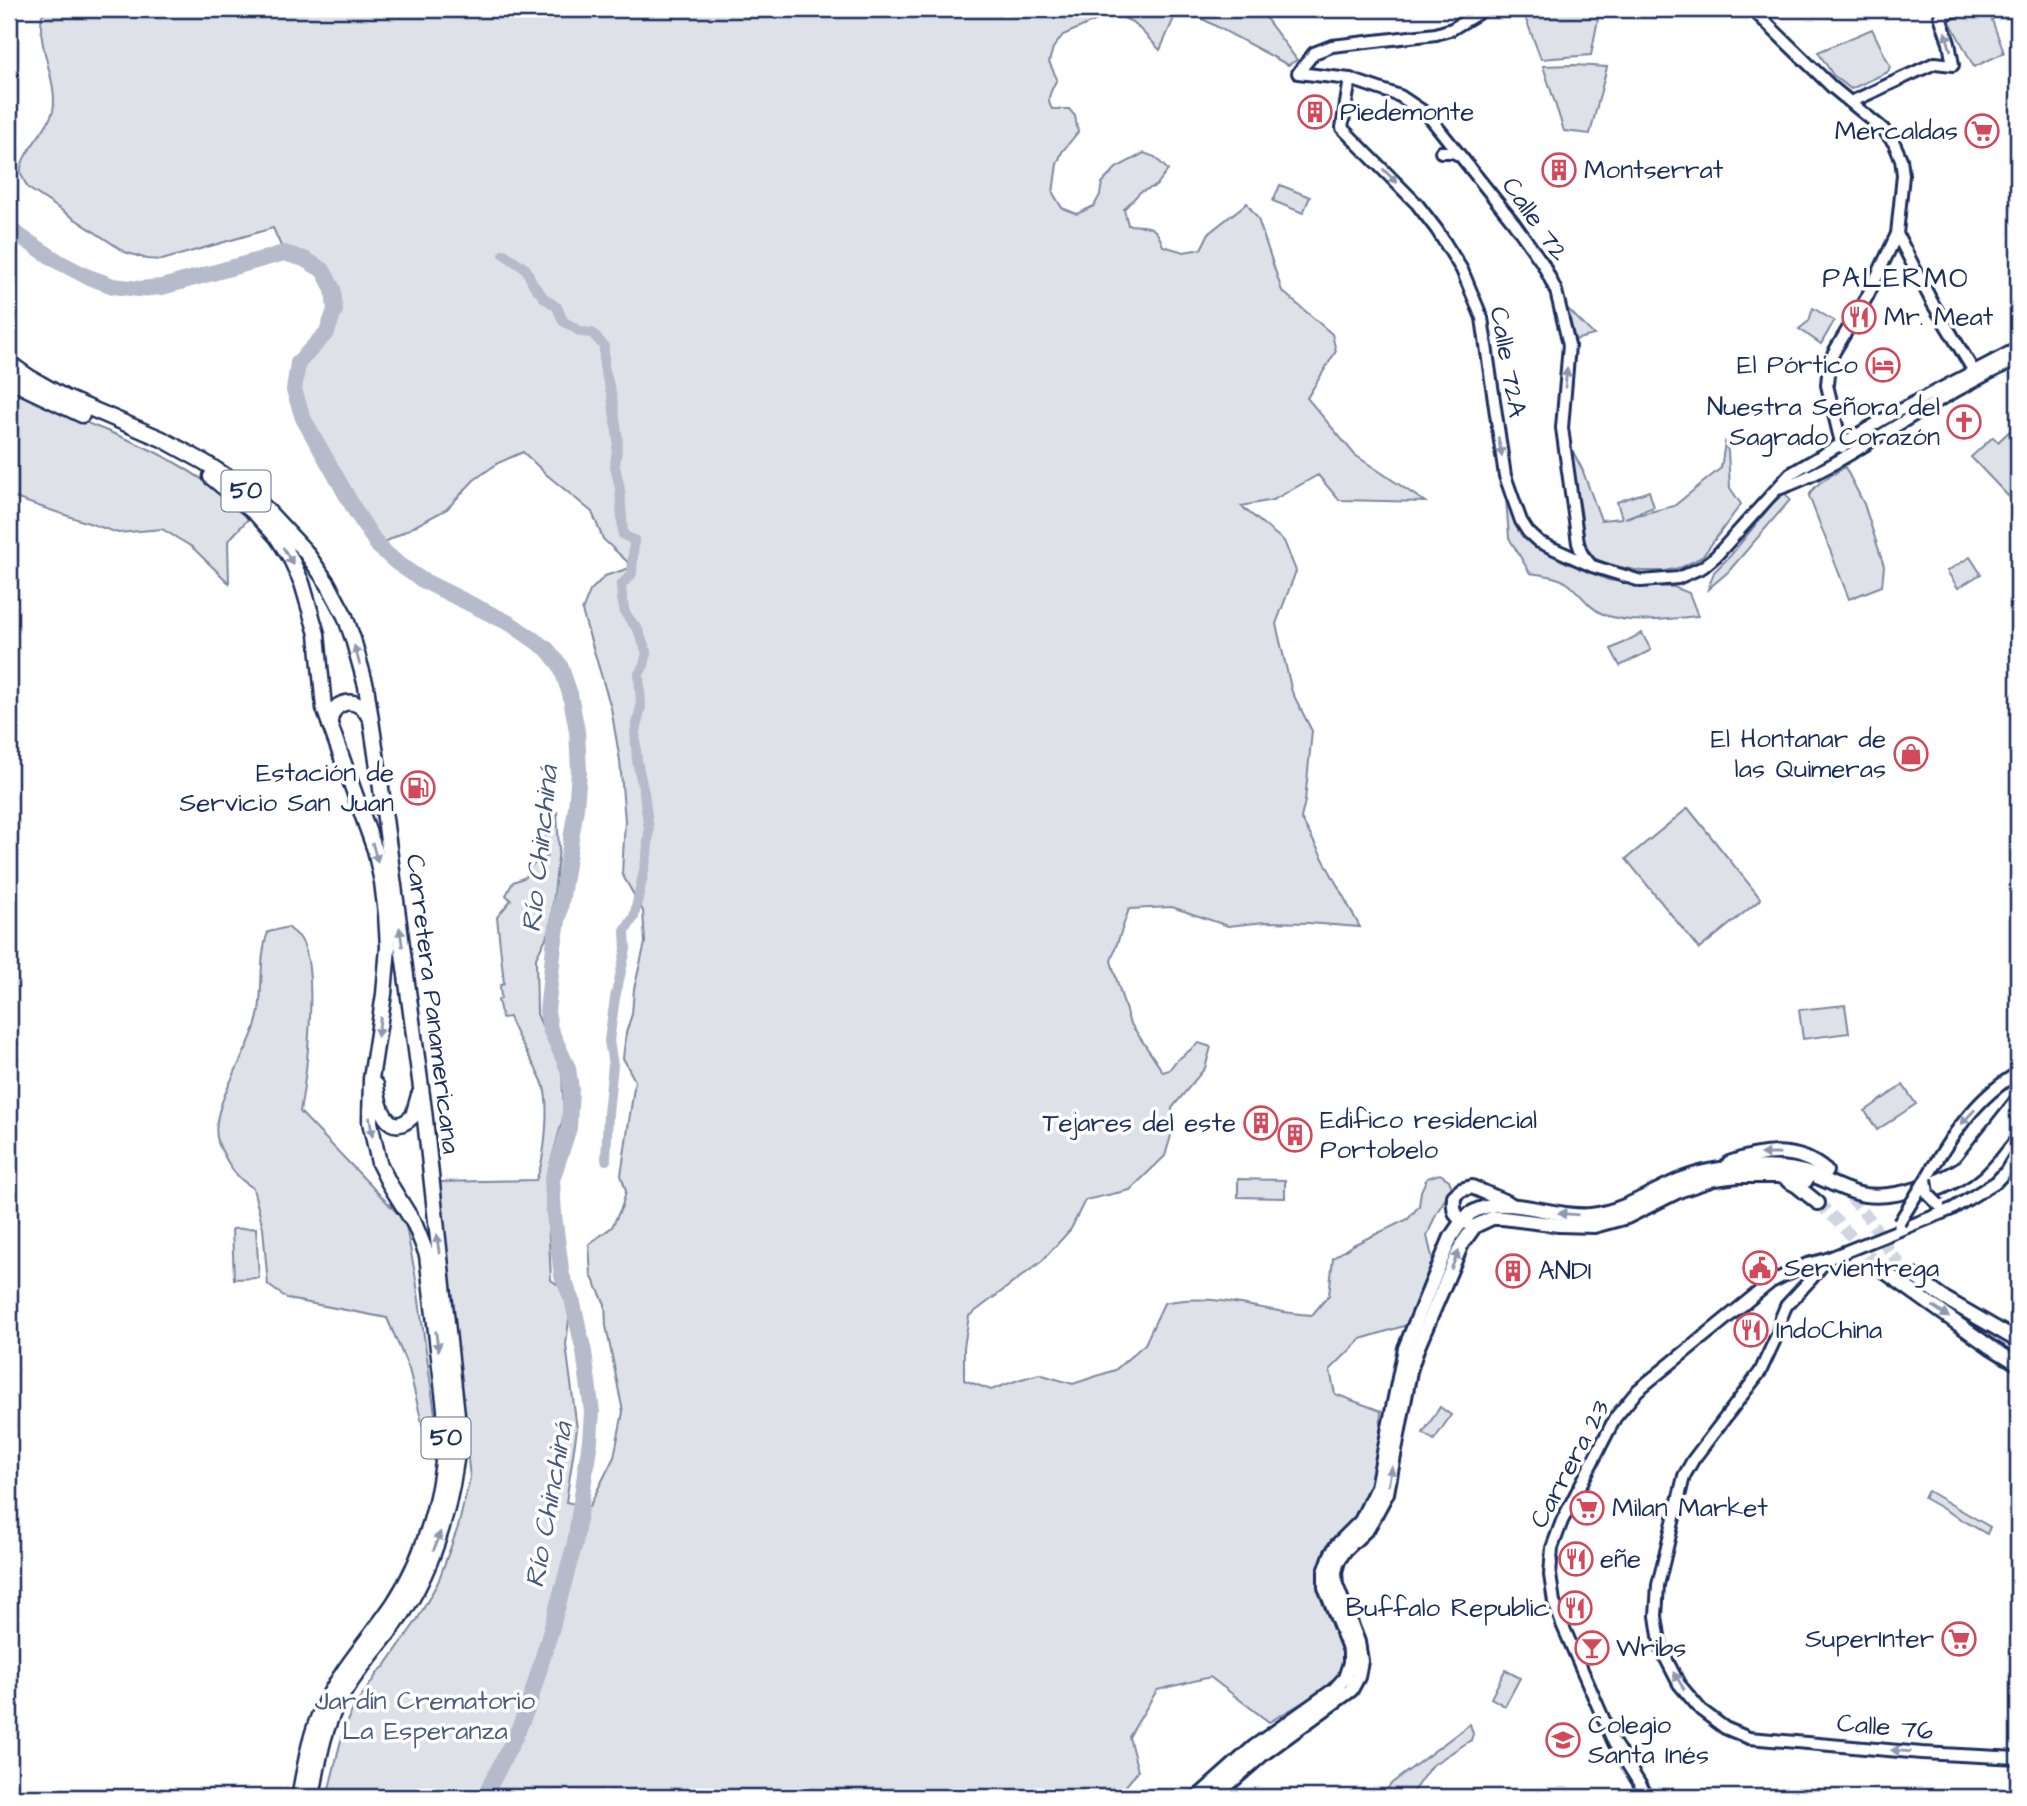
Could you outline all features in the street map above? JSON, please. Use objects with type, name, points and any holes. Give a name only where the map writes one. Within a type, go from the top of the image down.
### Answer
[{"type":"highway","name":"Carretera Panamericana","points":[[9,363],[65,398],[162,439],[204,462],[235,482],[264,507],[305,551],[328,584],[345,616],[362,671],[383,803],[421,1084],[459,1433],[451,1498],[434,1549],[405,1609],[332,1713],[312,1797]]},
{"type":"highway","name":"Carretera Panamericana","points":[[9,377],[63,408],[180,459],[228,489],[277,537],[307,595],[317,634],[322,693],[331,728],[375,850],[382,882],[386,914],[387,971],[369,1102],[373,1143],[379,1163],[415,1225],[426,1255],[445,1409],[444,1458],[433,1513],[413,1567],[395,1601],[322,1710],[299,1797]]},
{"type":"highway","points":[[331,728],[333,712],[347,703],[363,707],[370,722]]},
{"type":"highway","points":[[374,1059],[378,1098],[383,1116],[390,1122],[403,1123],[413,1116],[421,1084]]},
{"type":"main road","points":[[1712,1169],[1791,1168],[1863,1194],[1885,1196],[1903,1193],[1965,1166],[2018,1099]]},
{"type":"main road","points":[[1214,1797],[1263,1754],[1351,1690],[1358,1677],[1361,1661],[1358,1642],[1336,1585],[1335,1572],[1345,1550],[1367,1528],[1387,1493],[1406,1388],[1417,1349],[1462,1244],[1475,1226],[1492,1218],[1503,1217],[1559,1225],[1594,1226],[1627,1217],[1681,1190],[1714,1179],[1738,1176],[1791,1177],[1863,1203],[1902,1201],[1946,1186],[1970,1172],[2018,1114]]},
{"type":"main road","points":[[1198,1797],[1254,1747],[1334,1690],[1345,1678],[1350,1663],[1350,1651],[1325,1587],[1325,1572],[1337,1545],[1361,1521],[1377,1487],[1405,1348],[1451,1237],[1461,1221],[1471,1213],[1495,1205],[1592,1215],[1626,1205],[1678,1181],[1754,1154],[1802,1157],[1826,1171]]},
{"type":"main road","points":[[1778,1176],[1797,1186],[1818,1203]]},
{"type":"main road","points":[[1475,1226],[1461,1221],[1455,1214],[1454,1196],[1461,1190],[1472,1187],[1516,1206]]},
{"type":"main road","points":[[1885,1272],[2018,1364]]},
{"type":"main road","points":[[1912,1275],[1944,1298],[2018,1341]]},
{"type":"street","name":"Calle 72","points":[[1485,9],[1451,29],[1436,34],[1332,46],[1314,53],[1298,73],[1350,79],[1400,96],[1427,114],[1514,223],[1543,264],[1556,291],[1569,345],[1562,428],[1578,543],[1582,554],[1592,566]]},
{"type":"street","points":[[1752,9],[1832,87],[1884,129],[1901,159],[1903,176],[1897,234],[1867,297],[1829,365],[1827,385],[1840,444],[1847,456]]},
{"type":"street","points":[[1851,102],[1935,63],[1953,65],[1940,16],[1959,9]]},
{"type":"street","name":"Calle 72A","points":[[1350,79],[1342,128],[1418,204],[1462,270],[1482,318],[1505,476],[1521,521],[1539,542],[1592,566],[1641,581],[1678,578],[1703,567],[1716,556],[1790,474],[1840,444],[1976,375]]},
{"type":"street","points":[[1441,152],[1459,155]]},
{"type":"street","points":[[1897,234],[1933,304],[1976,375]]},
{"type":"street","points":[[1777,489],[1847,456],[2018,348]]},
{"type":"street","points":[[1976,375],[2018,359]]},
{"type":"street","points":[[1569,556],[1577,550],[1578,543]]},
{"type":"street","name":"Carrera 23","points":[[1888,1234],[1899,1223],[1956,1131],[1998,1085],[2018,1073]]},
{"type":"street","name":"Carrera 23","points":[[1648,1797],[1614,1743],[1584,1676],[1554,1602],[1550,1575],[1552,1548],[1562,1521],[1615,1418],[1638,1390],[1771,1282],[1807,1264],[1827,1259],[1952,1209],[1996,1182],[2018,1151]]},
{"type":"street","points":[[1928,1176],[1928,1194],[1939,1205],[1952,1209]]},
{"type":"street","name":"Calle 76","points":[[1827,1259],[1787,1306],[1760,1371],[1684,1476],[1658,1585],[1656,1616],[1661,1650],[1679,1684],[1701,1710],[1725,1728],[1749,1738],[1922,1753],[2018,1758]]},
{"type":"green space","name":"Jardín Crematorio La Esperanza","points":[[50,9],[1178,9],[1160,50],[1134,23],[1122,17],[1106,16],[1063,35],[1053,48],[1049,62],[1057,79],[1049,102],[1052,109],[1069,109],[1075,116],[1078,132],[1062,152],[1057,164],[1053,193],[1062,208],[1077,214],[1094,206],[1102,183],[1116,168],[1144,153],[1155,157],[1168,170],[1156,186],[1140,192],[1124,209],[1128,225],[1150,228],[1157,234],[1163,246],[1184,252],[1201,249],[1209,233],[1247,203],[1258,219],[1282,291],[1332,334],[1336,351],[1307,398],[1355,455],[1425,502],[1339,500],[1318,475],[1273,500],[1241,506],[1284,541],[1296,571],[1276,624],[1292,692],[1312,731],[1301,818],[1360,927],[1265,922],[1228,926],[1172,907],[1129,909],[1111,961],[1129,1021],[1163,1072],[1169,1070],[1199,1043],[1211,1047],[1205,1068],[1172,1108],[1173,1129],[1165,1156],[1130,1190],[1085,1200],[1071,1229],[1042,1261],[969,1316],[964,1347],[964,1380],[991,1390],[1039,1374],[1073,1384],[1115,1370],[1145,1344],[1164,1303],[1178,1300],[1233,1303],[1312,1315],[1329,1295],[1333,1258],[1353,1245],[1408,1219],[1419,1206],[1421,1191],[1427,1178],[1440,1174],[1449,1180],[1452,1188],[1436,1214],[1427,1236],[1435,1269],[1420,1312],[1407,1325],[1361,1339],[1330,1370],[1335,1394],[1381,1411],[1377,1487],[1370,1505],[1337,1545],[1345,1637],[1345,1678],[1269,1722],[1210,1677],[1157,1690],[1129,1737],[1138,1771],[1117,1797],[327,1797],[340,1744],[353,1709],[417,1620],[438,1582],[458,1527],[470,1478],[439,1182],[536,1180],[542,1159],[546,1130],[545,1090],[509,1017],[502,1018],[498,1000],[501,998],[500,986],[504,983],[497,917],[511,900],[506,895],[513,882],[526,877],[531,866],[548,856],[543,812],[557,812],[559,849],[550,930],[536,958],[537,1014],[562,1072],[564,1115],[546,1179],[551,1280],[561,1287],[570,1311],[566,1345],[577,1429],[566,1502],[589,1507],[614,1457],[623,1412],[606,1326],[605,1304],[591,1275],[589,1244],[612,1227],[626,1191],[621,1175],[635,1081],[623,1058],[634,989],[645,943],[643,911],[622,874],[625,821],[620,761],[611,708],[582,611],[590,591],[605,576],[633,567],[603,539],[592,512],[523,452],[498,463],[474,480],[447,509],[378,546],[313,438],[294,392],[298,367],[325,334],[332,319],[334,293],[322,270],[309,261],[284,253],[273,228],[162,260],[147,259],[125,252],[28,188],[21,166],[53,111],[53,88],[41,27],[42,15]]},
{"type":"green space","points":[[1184,9],[1259,9],[1297,60],[1288,65]]},
{"type":"green space","points":[[1522,9],[1600,9],[1591,55],[1541,59]]},
{"type":"green space","points":[[1960,9],[1988,9],[2004,53],[1974,67],[1947,16]]},
{"type":"green space","points":[[1872,29],[1890,66],[1888,72],[1851,89],[1833,75],[1818,52]]},
{"type":"green space","points":[[1543,66],[1607,67],[1590,134],[1564,131]]},
{"type":"green space","points":[[1280,185],[1310,197],[1303,213],[1273,201]]},
{"type":"green space","points":[[1564,307],[1567,308],[1594,335],[1574,340]]},
{"type":"green space","points":[[1813,308],[1834,321],[1821,344],[1799,329],[1809,321]]},
{"type":"green space","points":[[9,384],[63,413],[170,460],[206,482],[251,516],[228,541],[229,583],[192,547],[162,529],[118,533],[9,496]]},
{"type":"green space","points":[[2014,427],[2018,432],[2018,486],[2008,496],[1971,457],[1993,437],[1998,442]]},
{"type":"green space","points":[[1567,440],[1582,469],[1601,520],[1622,518],[1617,502],[1649,491],[1654,507],[1625,518],[1674,506],[1721,468],[1725,443],[1730,488],[1741,504],[1702,557],[1682,567],[1665,571],[1641,571],[1610,565],[1594,558],[1585,545]]},
{"type":"green space","points":[[1845,467],[1864,504],[1884,566],[1882,586],[1849,599],[1809,496],[1820,483]]},
{"type":"green space","points":[[1785,493],[1790,500],[1728,572],[1708,589],[1714,572],[1773,503]]},
{"type":"green space","points":[[1506,498],[1517,528],[1529,541],[1563,561],[1608,580],[1674,587],[1689,593],[1698,616],[1651,620],[1616,618],[1594,609],[1563,581],[1530,573],[1509,538]]},
{"type":"green space","points":[[1970,557],[1981,574],[1958,588],[1947,571]]},
{"type":"green space","points":[[1642,633],[1651,650],[1620,666],[1611,649]]},
{"type":"green space","points":[[1688,808],[1761,899],[1699,949],[1626,859]]},
{"type":"green space","points":[[288,927],[300,938],[306,952],[309,972],[310,1022],[300,1112],[405,1221],[435,1414],[429,1452],[409,1369],[387,1318],[288,1299],[268,1285],[263,1228],[253,1188],[234,1171],[218,1142],[216,1128],[219,1112],[249,1043],[259,1011],[263,952],[268,932]]},
{"type":"green space","points":[[1845,1005],[1849,1033],[1803,1039],[1799,1010]]},
{"type":"green space","points":[[1903,1085],[1916,1104],[1877,1130],[1865,1111]]},
{"type":"green space","points":[[1238,1179],[1285,1180],[1285,1198],[1238,1197]]},
{"type":"green space","points":[[256,1228],[259,1278],[234,1279],[232,1229]]},
{"type":"green space","points":[[1440,1407],[1451,1415],[1434,1440],[1423,1433]]},
{"type":"green space","points":[[1928,1491],[1990,1527],[1987,1534],[1924,1498]]},
{"type":"green space","points":[[1505,1670],[1520,1678],[1505,1706],[1491,1698]]},
{"type":"green space","points":[[1470,1724],[1473,1734],[1471,1740],[1431,1766],[1409,1797],[1380,1797],[1392,1783]]},
{"type":"waterway","name":"Río Chinchiná","points":[[9,229],[59,262],[113,286],[139,289],[162,287],[284,253],[304,259],[323,270],[333,289],[335,310],[327,332],[298,363],[294,390],[303,418],[356,512],[378,546],[397,563],[422,580],[511,624],[547,649],[560,665],[570,694],[577,731],[579,771],[547,1011],[550,1029],[568,1068],[571,1089],[569,1128],[552,1180],[562,1276],[572,1299],[584,1352],[592,1412],[590,1440],[575,1543],[551,1630],[529,1704],[484,1797]]},
{"type":"waterway","points":[[504,254],[526,269],[544,298],[557,307],[563,321],[581,332],[592,333],[604,346],[604,367],[612,396],[618,440],[615,466],[620,489],[623,535],[634,540],[632,574],[621,585],[622,598],[625,613],[638,630],[647,653],[639,674],[641,707],[635,732],[637,761],[649,830],[647,856],[634,917],[625,931],[626,949],[609,1041],[613,1065],[606,1160]]},
{"type":"tunnel","points":[[1826,1171],[1868,1217],[1892,1254],[1912,1275]]},
{"type":"tunnel","points":[[1818,1203],[1885,1272]]},
{"type":"place","name":"Piedemonte","points":[[1315,112]]},
{"type":"place","name":"Mercaldas","points":[[1982,131]]},
{"type":"place","name":"Montserrat","points":[[1559,170]]},
{"type":"place","name":"Mr. Meat","points":[[1859,317]]},
{"type":"place","name":"El Pórtico","points":[[1883,365]]},
{"type":"place","name":"Nuestra Señora del Sagrado Corazón","points":[[1964,422]]},
{"type":"place","name":"El Hontanar de las Quimeras","points":[[1911,754]]},
{"type":"place","name":"Estación de Servicio San Juan","points":[[418,788]]},
{"type":"place","name":"Tejares del este","points":[[1261,1123]]},
{"type":"place","name":"Edifico residencial Portobelo","points":[[1295,1135]]},
{"type":"place","name":"Servientrega","points":[[1760,1268]]},
{"type":"place","name":"ANDI","points":[[1513,1271]]},
{"type":"place","name":"IndoChina","points":[[1751,1330]]},
{"type":"place","name":"Milan Market","points":[[1587,1508]]},
{"type":"place","name":"eñe","points":[[1576,1559]]},
{"type":"place","name":"Buffalo Republic","points":[[1575,1608]]},
{"type":"place","name":"SuperInter","points":[[1959,1639]]},
{"type":"place","name":"Wribs","points":[[1592,1648]]},
{"type":"place","name":"Colegio Santa Inés","points":[[1563,1740]]},
{"type":"district","name":"PALERMO","points":[[1896,278]]}]
